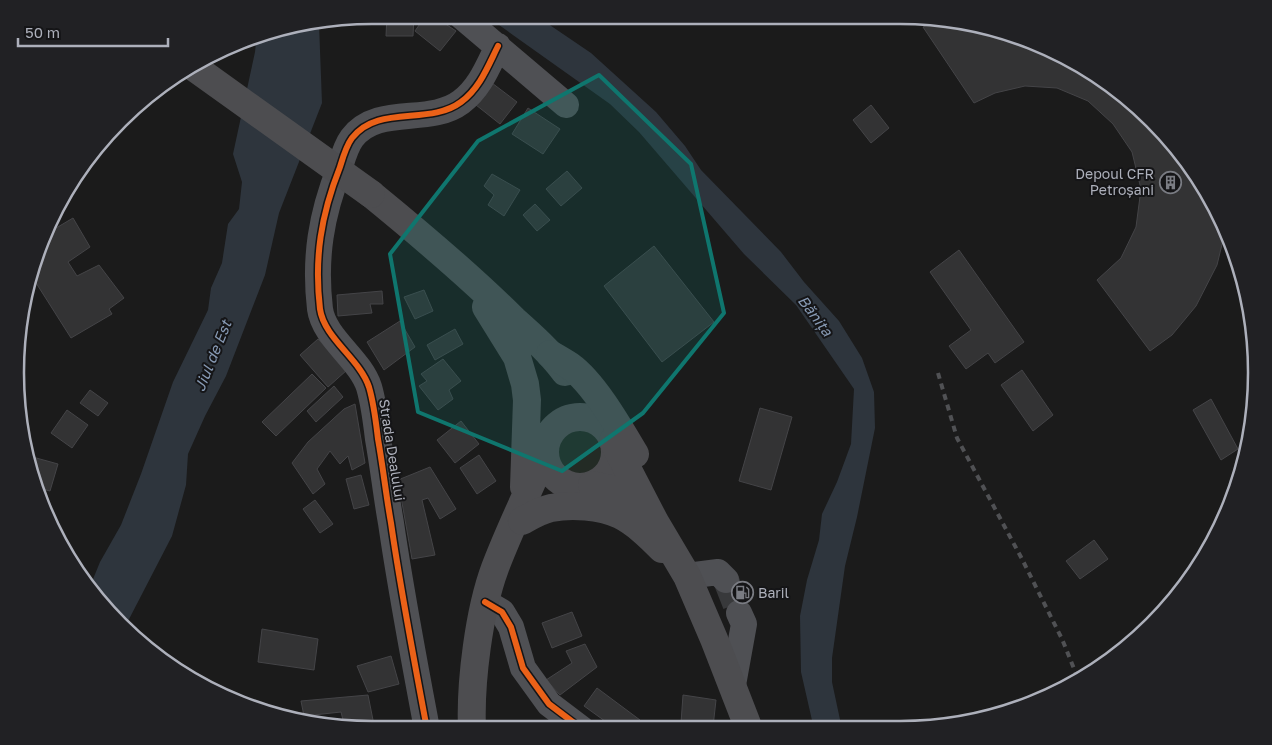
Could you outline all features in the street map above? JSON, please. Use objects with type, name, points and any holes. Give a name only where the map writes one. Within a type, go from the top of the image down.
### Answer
[{"type":"main road","points":[[198,70],[371,194],[432,244],[550,354],[608,433],[655,522],[683,568],[746,721]]},
{"type":"main road","points":[[462,271],[505,336],[517,357],[522,372],[527,400],[518,519]]},
{"type":"main road","points":[[500,306],[530,361],[540,396],[546,447],[551,470],[556,477],[626,495],[636,502],[655,522]]},
{"type":"main road","points":[[550,354],[570,366],[583,378],[625,437],[660,496],[673,523],[683,568]]},
{"type":"main road","points":[[472,721],[474,672],[486,602],[494,570],[518,519],[552,432],[570,418],[581,417],[592,419],[608,433],[615,452],[609,472],[601,480],[548,495],[518,519]]},
{"type":"main road","points":[[518,519],[549,508],[569,506],[591,507],[620,515],[643,530],[683,568]]},
{"type":"street","points":[[471,24],[566,105]]},
{"type":"street","name":"Strada Dealului","points":[[426,721],[403,599],[376,420],[369,386],[350,356],[326,327],[321,313],[319,257],[321,228],[328,197],[352,138],[364,126],[373,122],[437,112],[461,102],[479,83],[498,46]]},
{"type":"street","points":[[683,568],[718,572],[726,580]]},
{"type":"street","points":[[486,602],[502,612],[507,619],[523,668],[549,704],[571,721]]},
{"type":"street","points":[[732,685],[744,624],[739,613]]},
{"type":"highlighted area","points":[[599,75],[691,164],[724,313],[643,413],[562,471],[418,412],[390,254],[478,141]]},
{"type":"shaded area","points":[[580,418],[593,421],[604,428],[611,439],[614,452],[611,465],[604,476],[593,483],[580,486],[567,483],[556,476],[549,465],[546,452],[549,439],[556,428],[567,421]]},
{"type":"water","name":"Bănița","points":[[498,24],[548,24],[591,53],[656,112],[685,146],[701,170],[781,252],[804,282],[839,321],[862,358],[874,392],[875,428],[845,566],[832,658],[832,682],[840,721],[812,721],[801,672],[800,616],[807,580],[819,540],[822,514],[837,482],[851,444],[854,389],[796,305],[744,254],[639,132],[610,104]]},
{"type":"water","name":"Jiul de Est","points":[[319,28],[322,103],[279,213],[265,275],[226,376],[188,454],[186,485],[172,536],[128,621],[93,580],[100,562],[121,525],[173,382],[208,310],[211,288],[222,263],[228,224],[239,209],[242,182],[233,154],[256,44],[260,42],[304,30]]},
{"type":"building","points":[[387,24],[414,24],[413,36],[386,36]]},
{"type":"building","points":[[420,24],[446,24],[456,31],[440,51],[415,31]]},
{"type":"building","name":"Depoul CFR Petroșani","points":[[928,25],[968,30],[1012,42],[1074,70],[1129,110],[1176,160],[1202,198],[1223,241],[1217,265],[1196,306],[1172,335],[1150,351],[1097,280],[1121,258],[1136,227],[1141,189],[1132,152],[1113,124],[1088,101],[1057,88],[1025,86],[995,93],[974,103],[923,27]]},
{"type":"building","points":[[492,83],[517,102],[500,124],[476,105]]},
{"type":"building","points":[[871,105],[889,128],[871,143],[853,120]]},
{"type":"building","points":[[528,108],[560,129],[543,154],[512,134]]},
{"type":"building","points":[[567,171],[582,188],[561,206],[546,189]]},
{"type":"building","points":[[492,174],[520,190],[504,216],[488,205],[494,195],[484,186]]},
{"type":"building","points":[[535,204],[550,220],[537,231],[523,215]]},
{"type":"building","points":[[73,218],[90,247],[68,262],[77,276],[99,265],[124,298],[109,309],[112,314],[71,338],[36,283],[42,260],[55,229]]},
{"type":"building","points":[[654,246],[714,322],[662,362],[604,286]]},
{"type":"building","points":[[959,250],[1024,342],[995,363],[988,353],[966,369],[949,346],[971,330],[930,272]]},
{"type":"building","points":[[424,290],[433,311],[415,319],[404,297]]},
{"type":"building","points":[[382,291],[383,304],[370,304],[372,313],[338,316],[337,295]]},
{"type":"building","points":[[400,321],[415,347],[384,370],[367,342]]},
{"type":"building","points":[[455,329],[463,344],[435,360],[427,345]]},
{"type":"building","points":[[318,339],[347,370],[328,387],[300,355]]},
{"type":"building","points":[[443,359],[461,381],[449,390],[453,399],[438,410],[419,386],[427,381],[421,374]]},
{"type":"building","points":[[1022,370],[1053,415],[1033,431],[1001,385]]},
{"type":"building","points":[[312,374],[326,388],[276,436],[262,422]]},
{"type":"building","points":[[334,386],[343,397],[316,422],[307,411]]},
{"type":"building","points":[[90,390],[108,403],[98,416],[80,403]]},
{"type":"building","points":[[1211,399],[1238,449],[1221,460],[1193,410]]},
{"type":"building","points":[[355,404],[365,463],[352,470],[348,456],[340,464],[330,451],[317,469],[325,484],[313,494],[292,463],[308,442],[344,409]]},
{"type":"building","points":[[760,408],[792,417],[771,490],[739,481]]},
{"type":"building","points":[[67,410],[88,425],[72,448],[51,433]]},
{"type":"building","points":[[461,421],[479,444],[455,463],[437,440]]},
{"type":"building","points":[[479,455],[496,481],[477,494],[460,468]]},
{"type":"building","points":[[35,458],[58,464],[50,491],[44,489]]},
{"type":"building","points":[[430,467],[456,509],[440,519],[428,498],[422,500],[435,555],[412,559],[398,480]]},
{"type":"building","points":[[361,475],[369,505],[354,509],[346,479]]},
{"type":"building","points":[[315,500],[333,524],[320,533],[303,509]]},
{"type":"building","points":[[1094,540],[1108,559],[1080,579],[1066,561]]},
{"type":"building","points":[[572,612],[582,636],[552,648],[542,623]]},
{"type":"building","points":[[262,629],[318,639],[314,670],[258,662]]},
{"type":"building","points":[[585,644],[597,667],[560,695],[546,680],[572,663],[566,651]]},
{"type":"building","points":[[391,656],[399,684],[368,692],[357,666]]},
{"type":"building","points":[[597,688],[640,720],[605,721],[584,706]]},
{"type":"building","points":[[368,695],[373,721],[343,720],[341,712],[304,715],[301,701]]},
{"type":"building","points":[[683,695],[716,700],[714,721],[681,721]]},
{"type":"tunnel","points":[[726,580],[739,613]]},
{"type":"railway","points":[[938,373],[957,438],[1022,559],[1062,639],[1076,674]]},
{"type":"cycle path","points":[[426,721],[399,575],[375,413],[369,387],[364,377],[323,320],[318,290],[319,254],[328,202],[345,152],[352,138],[363,128],[376,121],[434,113],[448,109],[461,102],[478,83],[498,46]]},
{"type":"cycle path","points":[[485,602],[502,612],[511,627],[523,668],[549,704],[571,721]]},
{"type":"place","name":"Depoul CFR Petroșani","points":[[1170,182]]},
{"type":"place","name":"Baril","points":[[742,593]]}]
